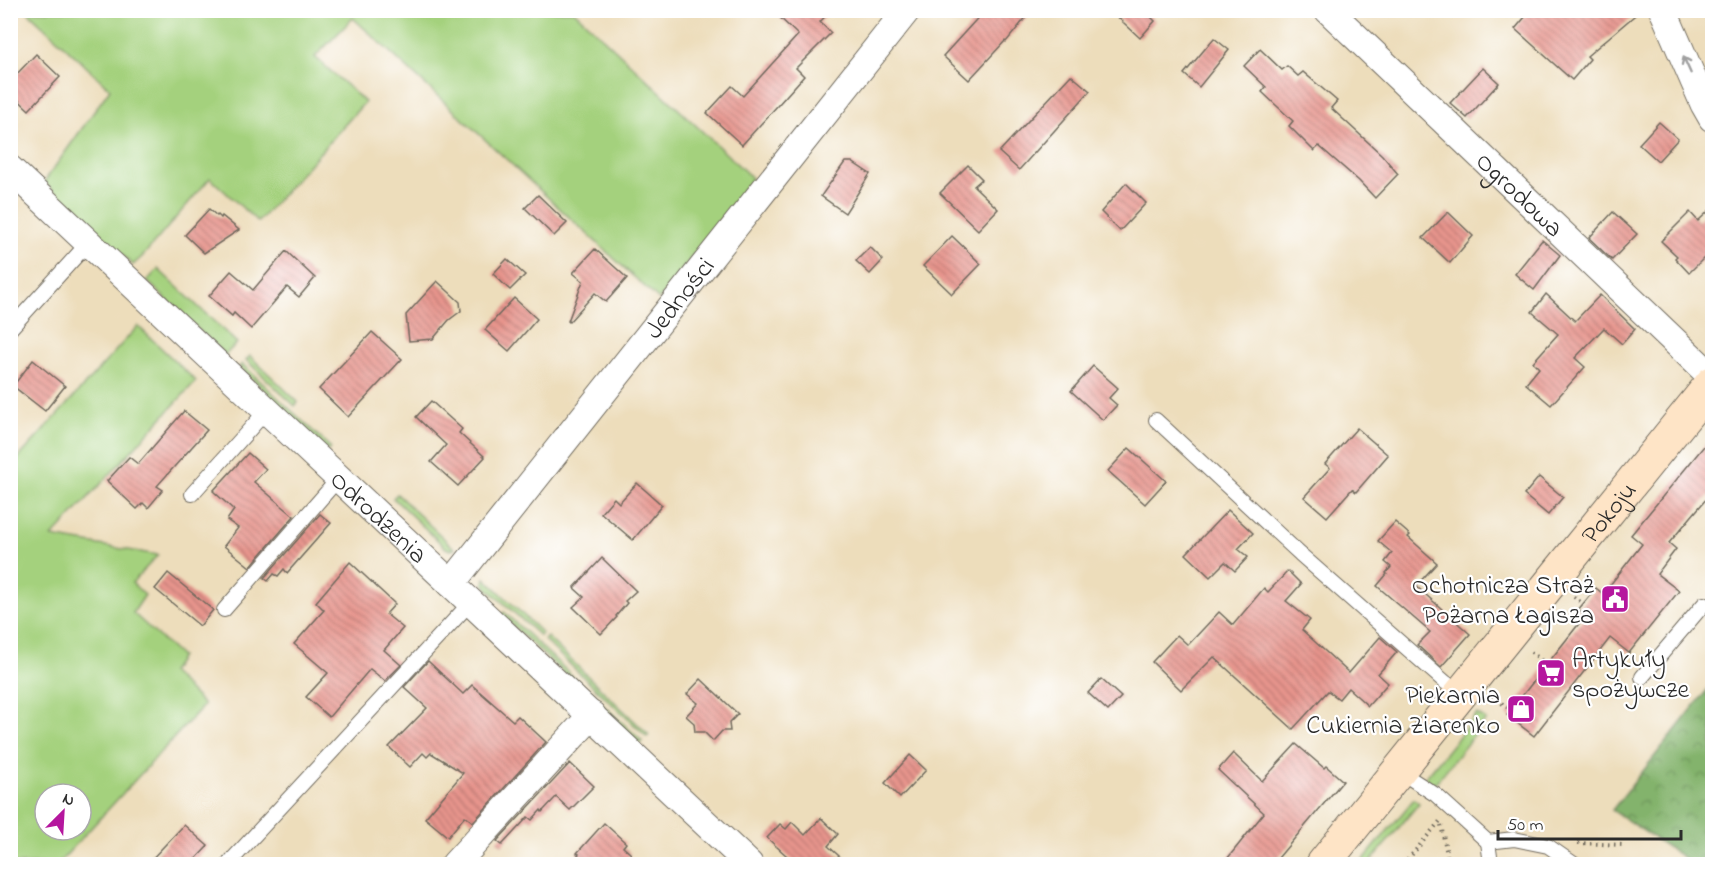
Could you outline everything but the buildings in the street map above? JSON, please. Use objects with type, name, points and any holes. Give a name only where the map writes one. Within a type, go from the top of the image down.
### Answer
[{"type":"street","name":"Jedności","points":[[451,584],[907,10]]},
{"type":"street","name":"Ogrodowa","points":[[1328,10],[1710,391]]},
{"type":"street","points":[[1662,10],[1704,104],[1713,118]]},
{"type":"street","name":"Odrodzenia","points":[[10,168],[749,864]]},
{"type":"street","name":"Pokoju","points":[[1323,864],[1399,771],[1475,694],[1710,391]]},
{"type":"street","points":[[454,864],[592,715]]},
{"type":"lane","points":[[10,329],[89,242]]},
{"type":"lane","points":[[192,494],[267,410]]},
{"type":"lane","points":[[1156,420],[1300,554],[1445,682],[1475,694]]},
{"type":"lane","points":[[224,610],[339,478]]},
{"type":"lane","points":[[228,864],[471,602]]},
{"type":"lane","points":[[1642,677],[1704,604]]},
{"type":"lane","points":[[1399,771],[1436,795],[1488,842],[1491,864]]},
{"type":"lane","points":[[1488,842],[1514,839],[1548,846],[1574,864]]},
{"type":"path","points":[[1526,648],[1546,664]]},
{"type":"path","points":[[1475,694],[1511,710]]},
{"type":"path","points":[[1436,795],[1449,864]]},
{"type":"path","points":[[1404,864],[1440,820]]},
{"type":"green space","points":[[27,11],[574,11],[752,178],[659,300],[353,18],[315,57],[365,102],[258,222],[210,178],[133,265],[44,182],[110,89]]},
{"type":"green space","points":[[158,269],[237,343],[225,355],[147,281]]},
{"type":"green space","points":[[138,326],[196,381],[52,537],[158,555],[132,583],[145,595],[133,613],[181,657],[171,672],[204,705],[93,826],[93,782],[33,782],[33,842],[78,842],[58,864],[11,864],[11,466]]},
{"type":"green space","points":[[250,356],[298,402],[295,406],[246,360]]},
{"type":"green space","points":[[242,364],[331,448],[328,451],[239,367]]},
{"type":"green space","points":[[397,494],[455,549],[446,548],[393,498]]},
{"type":"green space","points":[[485,578],[542,633],[540,636],[487,588],[484,583]]},
{"type":"green space","points":[[504,612],[642,741],[640,744],[501,615]]},
{"type":"green space","points":[[547,637],[649,735],[647,737],[544,640]]},
{"type":"green space","points":[[1712,684],[1712,864],[1693,864],[1612,810]]},
{"type":"green space","points":[[1477,714],[1486,720],[1434,785],[1425,778]]},
{"type":"green space","points":[[1414,799],[1419,803],[1369,864],[1360,864]]},
{"type":"place","name":"Ochotnicza Straż Pożarna Łagisza","points":[[1615,599]]},
{"type":"place","name":"Artykuły spożywcze","points":[[1551,673]]},
{"type":"place","name":"Piekarnia Cukiernia Ziarenko","points":[[1521,709]]}]
